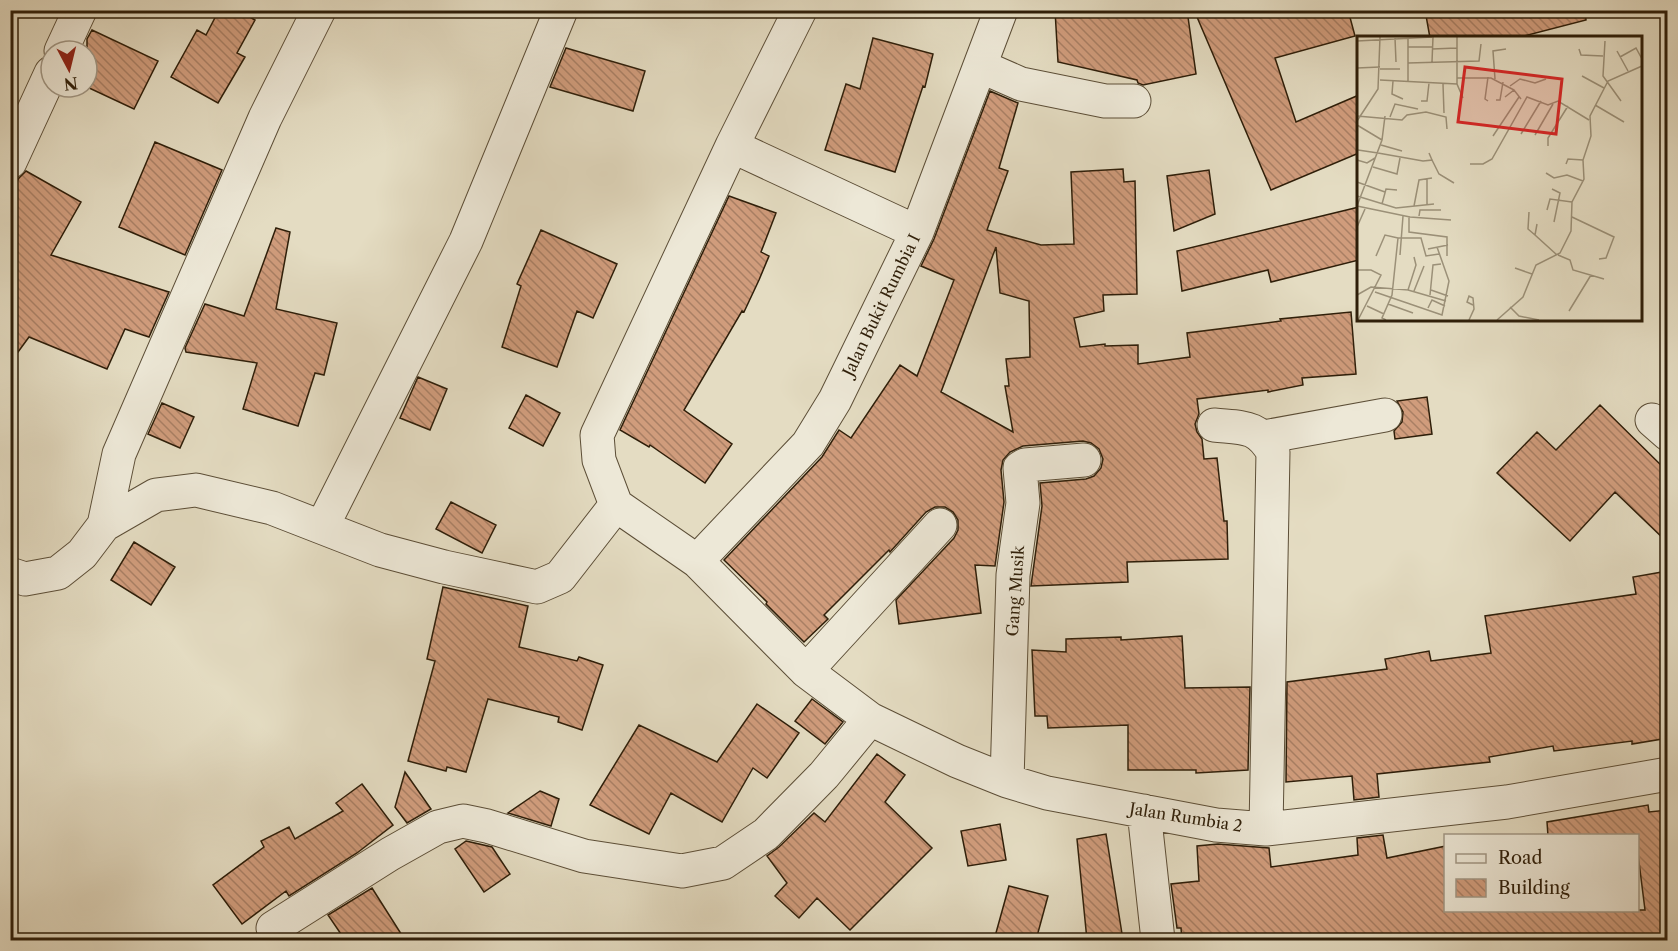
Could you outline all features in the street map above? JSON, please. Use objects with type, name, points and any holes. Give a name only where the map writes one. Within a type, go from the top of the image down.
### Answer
[{"type":"street","points":[[67,39],[80,10]]},
{"type":"street","points":[[104,525],[119,454],[265,118],[319,10]]},
{"type":"street","points":[[322,527],[466,241],[561,10]]},
{"type":"street","points":[[10,574],[25,579],[58,573],[82,554],[104,525],[156,495],[196,490],[272,508],[380,550],[465,572],[537,587],[560,577],[616,505],[599,460],[597,435],[732,146],[800,10]]},
{"type":"street","name":"Jalan Bukit Rumbia I","points":[[697,561],[808,444],[835,400],[917,232],[1001,10]]},
{"type":"street","points":[[980,66],[1021,84],[1105,101],[1134,101]]},
{"type":"street","points":[[10,162],[39,99]]},
{"type":"street","points":[[732,146],[917,232]]},
{"type":"street","points":[[1264,437],[1385,415]]},
{"type":"street","points":[[1214,425],[1249,429],[1264,437],[1273,452],[1266,829]]},
{"type":"street","name":"Gang Musik","points":[[1007,781],[1013,575],[1023,503],[1020,468],[1025,465],[1084,460]]},
{"type":"street","name":"Jalan Rumbia 2","points":[[616,505],[697,561],[806,671],[870,719],[957,761],[1007,781],[1047,793],[1216,825],[1266,829],[1507,802],[1668,774]]},
{"type":"street","points":[[806,671],[940,525]]},
{"type":"street","points":[[273,928],[390,854],[438,827],[463,821],[487,826],[584,856],[682,871],[723,863],[774,825],[825,776],[870,719]]},
{"type":"street","points":[[1144,811],[1158,940]]},
{"type":"building","points":[[219,10],[238,10],[255,20],[237,53],[245,57],[218,103],[171,77],[197,30],[206,35]]},
{"type":"building","points":[[1055,10],[1187,10],[1196,74],[1143,85],[1137,80],[1058,62]]},
{"type":"building","points":[[1194,10],[1348,10],[1355,36],[1275,58],[1296,122],[1357,96],[1357,154],[1271,190]]},
{"type":"building","points":[[1425,10],[1585,10],[1586,20],[1524,36],[1430,36]]},
{"type":"building","points":[[92,30],[158,61],[134,109],[99,93],[99,39],[87,39]]},
{"type":"building","points":[[873,38],[933,54],[925,87],[923,86],[895,172],[825,150],[846,84],[860,89]]},
{"type":"building","points":[[566,48],[645,71],[633,111],[550,87]]},
{"type":"building","points":[[990,91],[1018,103],[999,168],[1008,171],[987,230],[1041,245],[1074,244],[1071,172],[1123,169],[1124,182],[1135,181],[1137,294],[1103,295],[1104,311],[1074,318],[1080,347],[1105,344],[1105,346],[1138,345],[1138,364],[1190,357],[1187,333],[1281,321],[1280,319],[1351,312],[1356,374],[1302,378],[1303,385],[1268,392],[1268,390],[1197,399],[1199,414],[1195,424],[1202,439],[1204,459],[1217,458],[1224,521],[1227,521],[1228,559],[1127,562],[1128,582],[1031,586],[1042,506],[1040,483],[1086,479],[1094,476],[1101,468],[1103,459],[1099,449],[1083,441],[1023,446],[1010,452],[1003,460],[1001,470],[1004,502],[995,566],[975,565],[981,613],[899,624],[896,600],[954,538],[958,530],[958,520],[953,512],[945,507],[935,507],[926,512],[890,552],[889,550],[824,615],[828,619],[804,642],[724,560],[822,457],[839,430],[851,438],[900,365],[917,376],[954,280],[921,266],[934,239]],"holes":[[[996,247],[1000,293],[1029,301],[1030,357],[1006,359],[1009,386],[1005,386],[1013,432],[941,392]]]},
{"type":"building","points":[[155,142],[222,170],[185,255],[119,227]]},
{"type":"building","points":[[1209,170],[1215,214],[1174,231],[1167,176]]},
{"type":"building","points":[[26,171],[81,202],[51,255],[169,292],[149,337],[125,329],[107,369],[29,337],[10,363],[10,192]]},
{"type":"building","points":[[729,196],[776,213],[761,252],[769,256],[759,280],[744,312],[742,311],[684,410],[732,444],[705,483],[650,445],[649,447],[620,430]]},
{"type":"building","points":[[1357,207],[1357,260],[1271,282],[1268,270],[1182,291],[1177,251]]},
{"type":"building","points":[[276,228],[290,232],[276,309],[337,323],[324,375],[315,373],[298,426],[243,409],[257,363],[186,352],[185,348],[205,304],[244,316]]},
{"type":"building","points":[[541,230],[617,264],[593,318],[577,311],[557,367],[502,347],[521,286],[517,284]]},
{"type":"building","points":[[418,377],[447,389],[430,430],[400,418]]},
{"type":"building","points":[[526,395],[560,413],[543,446],[509,428]]},
{"type":"building","points":[[1427,397],[1432,434],[1395,439],[1394,431],[1402,422],[1403,412],[1397,401]]},
{"type":"building","points":[[162,403],[194,417],[180,448],[148,434]]},
{"type":"building","points":[[1600,405],[1668,472],[1668,543],[1615,492],[1570,541],[1497,473],[1537,432],[1556,450]]},
{"type":"building","points":[[451,502],[496,525],[482,553],[436,529]]},
{"type":"building","points":[[134,542],[175,567],[151,605],[111,580]]},
{"type":"building","points":[[1668,571],[1668,738],[1632,744],[1632,741],[1554,751],[1553,746],[1489,757],[1490,762],[1377,774],[1379,797],[1354,800],[1352,776],[1286,782],[1287,682],[1387,669],[1385,659],[1429,651],[1431,661],[1491,653],[1485,616],[1636,594],[1633,577]]},
{"type":"building","points":[[443,587],[528,606],[519,647],[577,661],[579,657],[603,665],[582,730],[558,722],[559,717],[488,699],[466,772],[447,767],[446,771],[408,761],[435,661],[427,659]]},
{"type":"building","points":[[1182,636],[1185,688],[1250,687],[1248,770],[1196,773],[1196,770],[1128,770],[1128,725],[1048,728],[1047,716],[1035,716],[1032,650],[1066,652],[1066,639],[1121,637],[1121,640]]},
{"type":"building","points":[[812,699],[843,722],[825,744],[795,721]]},
{"type":"building","points":[[757,704],[799,733],[767,778],[753,768],[722,822],[671,793],[649,834],[590,805],[639,725],[717,762]]},
{"type":"building","points":[[877,754],[905,775],[885,802],[932,848],[850,930],[817,898],[799,918],[775,896],[787,883],[767,856],[814,813],[825,822]]},
{"type":"building","points":[[405,772],[431,809],[407,823],[395,807]]},
{"type":"building","points":[[362,784],[393,825],[357,853],[289,896],[286,891],[242,924],[213,885],[264,847],[261,841],[289,827],[295,839],[343,811],[336,803]]},
{"type":"building","points":[[540,791],[559,799],[551,826],[508,813]]},
{"type":"building","points":[[1648,805],[1649,812],[1668,810],[1668,940],[1182,940],[1181,928],[1177,928],[1171,884],[1199,881],[1197,846],[1218,844],[1269,848],[1271,867],[1358,855],[1357,838],[1383,835],[1387,858],[1444,846],[1444,912],[1639,912],[1639,910],[1645,910],[1639,862],[1639,834],[1548,834],[1547,822]]},
{"type":"building","points":[[1000,824],[1006,860],[968,866],[961,831]]},
{"type":"building","points":[[1106,834],[1123,940],[1087,940],[1077,839]]},
{"type":"building","points":[[466,841],[492,847],[510,874],[484,892],[455,849]]},
{"type":"building","points":[[1009,886],[1048,896],[1036,940],[994,940]]},
{"type":"building","points":[[372,888],[405,940],[345,940],[328,915]]}]
